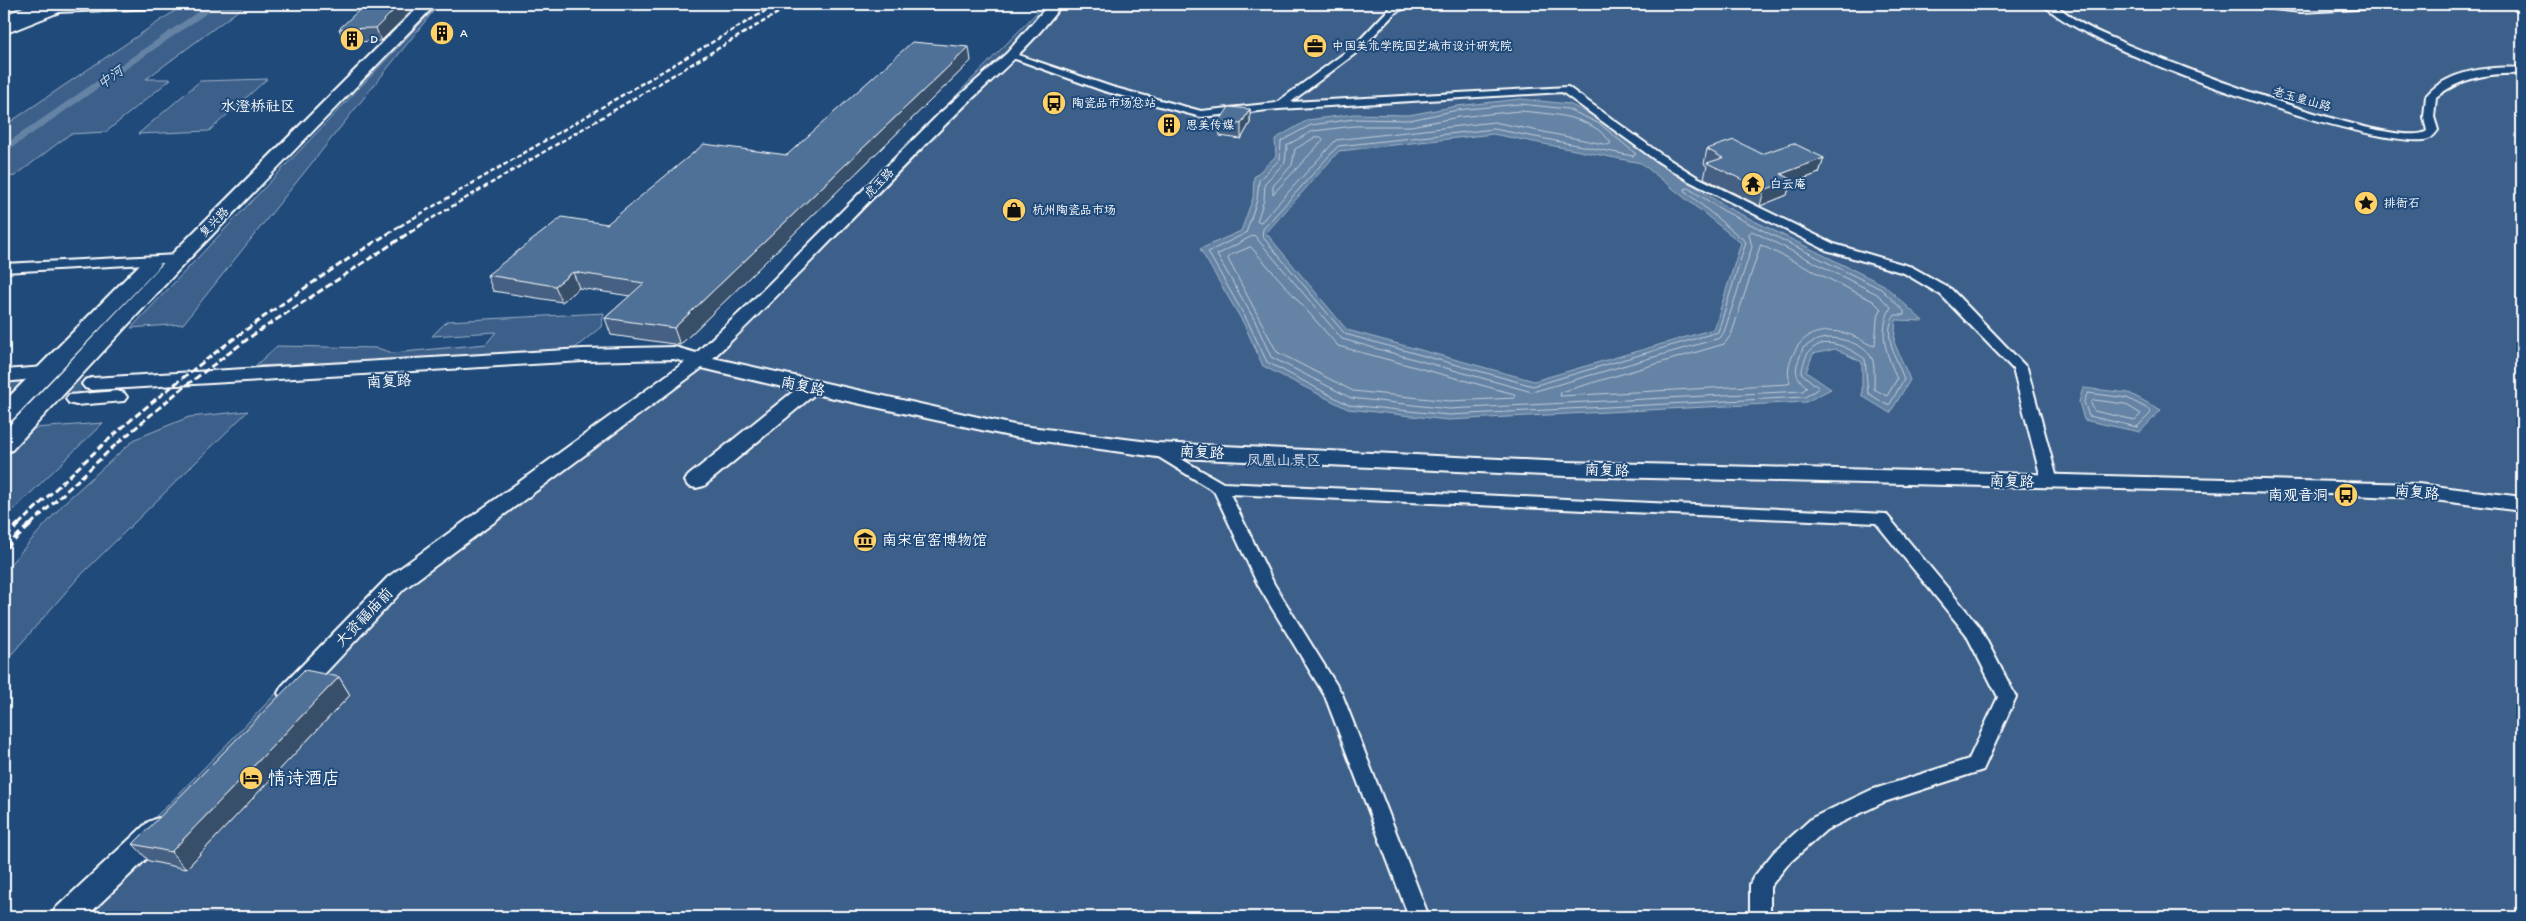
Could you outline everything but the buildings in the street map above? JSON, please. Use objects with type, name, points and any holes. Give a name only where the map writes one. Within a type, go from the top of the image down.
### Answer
[{"type":"highway","points":[[9,21],[56,5]]},
{"type":"main road","points":[[4,30],[9,21],[34,4]]},
{"type":"main road","name":"复兴路","points":[[5,413],[411,4]]},
{"type":"main road","name":"复兴路","points":[[4,445],[178,259],[429,4]]},
{"type":"street","points":[[56,5],[159,4]]},
{"type":"street","name":"虎玉路","points":[[700,360],[754,310],[944,117],[1012,56],[1056,4]]},
{"type":"street","points":[[1279,106],[1357,48],[1393,10],[1410,4]]},
{"type":"street","name":"老玉皇山路","points":[[2048,4],[2063,17],[2125,48],[2264,101],[2345,124],[2412,137],[2424,137],[2433,130],[2430,117],[2431,96],[2444,84],[2495,70],[2522,71]]},
{"type":"street","points":[[2255,4],[2301,9],[2395,4]]},
{"type":"street","points":[[2435,4],[2452,4]]},
{"type":"street","points":[[1012,56],[1108,90],[1201,114],[1279,106],[1564,89],[1658,157],[1692,179],[1830,247],[1880,260],[1908,270],[1946,292],[2020,368],[2050,482]]},
{"type":"street","points":[[4,268],[154,262],[178,259]]},
{"type":"street","name":"南复路","points":[[92,384],[583,355],[674,353],[727,369],[1014,431],[1157,450],[1566,469],[2349,488],[2418,491],[2522,504]]},
{"type":"street","name":"南复路","points":[[76,399],[605,368],[669,368],[700,360]]},
{"type":"street","name":"大资福庙前","points":[[274,710],[396,583],[700,360]]},
{"type":"street","points":[[4,376],[45,373]]},
{"type":"street","points":[[696,481],[810,387]]},
{"type":"street","points":[[1157,450],[1220,488],[1880,518],[1973,630],[2007,697],[1976,765],[1878,796],[1819,824],[1781,858],[1760,884],[1760,917]]},
{"type":"street","points":[[1220,488],[1266,585],[1333,694],[1419,917]]},
{"type":"street","points":[[66,917],[172,816]]},
{"type":"green space","points":[[439,4],[183,324],[131,328]]},
{"type":"green space","name":"凤凰山景区","points":[[1045,4],[2522,4],[2522,917],[46,917],[167,806],[322,646],[668,381],[734,324]]},
{"type":"green space","points":[[243,7],[146,79],[171,79],[106,132],[70,134],[15,176],[4,177],[4,126],[176,10]]},
{"type":"green space","points":[[267,79],[209,131],[138,134],[200,81]]},
{"type":"green space","points":[[604,313],[601,327],[569,353],[255,366],[277,346],[377,348],[393,353],[486,344],[496,332],[432,336],[447,321]]},
{"type":"green space","points":[[248,411],[78,578],[4,663],[4,571],[66,501],[135,439],[189,417]]},
{"type":"green space","points":[[103,423],[4,519],[4,460],[35,428]]},
{"type":"water","points":[[1520,99],[1569,104],[1602,120],[1642,151],[1726,207],[1884,285],[1923,321],[1896,320],[1894,342],[1910,380],[1890,413],[1862,396],[1862,362],[1835,349],[1813,354],[1806,372],[1831,389],[1806,402],[1448,420],[1348,409],[1263,366],[1244,324],[1200,249],[1241,231],[1253,198],[1254,177],[1276,156],[1275,139],[1308,120],[1354,114],[1409,115],[1457,106]],"holes":[[[1493,134],[1641,163],[1741,243],[1714,329],[1534,381],[1347,330],[1266,233],[1339,151]]]},
{"type":"water","points":[[2083,388],[2129,393],[2161,410],[2140,432],[2084,420],[2079,402]]},
{"type":"waterway","name":"中河","points":[[4,150],[215,4]]},
{"type":"tunnel","points":[[4,390],[92,384]]},
{"type":"railway","points":[[400,226],[777,4]]},
{"type":"railway","points":[[419,226],[793,4]]},
{"type":"railway","points":[[18,525],[111,437],[198,366],[255,323],[402,225]]},
{"type":"railway","points":[[30,525],[112,448],[180,390],[253,335],[421,225]]},
{"type":"railway","points":[[4,538],[19,524]]},
{"type":"railway","points":[[4,549],[31,524]]},
{"type":"place","name":"A","points":[[442,33]]},
{"type":"place","name":"D","points":[[352,39]]},
{"type":"place","name":"中国美术学院国艺城市设计研究院","points":[[1315,46]]},
{"type":"place","name":"陶瓷品市场总站","points":[[1054,103]]},
{"type":"place","name":"思美传媒","points":[[1169,125]]},
{"type":"place","name":"白云庵","points":[[1753,184]]},
{"type":"place","name":"排衙石","points":[[2366,203]]},
{"type":"place","name":"杭州陶瓷品市场","points":[[1014,210]]},
{"type":"place","name":"南观音洞","points":[[2346,495]]},
{"type":"place","name":"南宋官窑博物馆","points":[[865,540]]},
{"type":"place","name":"情诗酒店","points":[[251,778]]},
{"type":"district","name":"水澄桥社区","points":[[258,106]]}]
